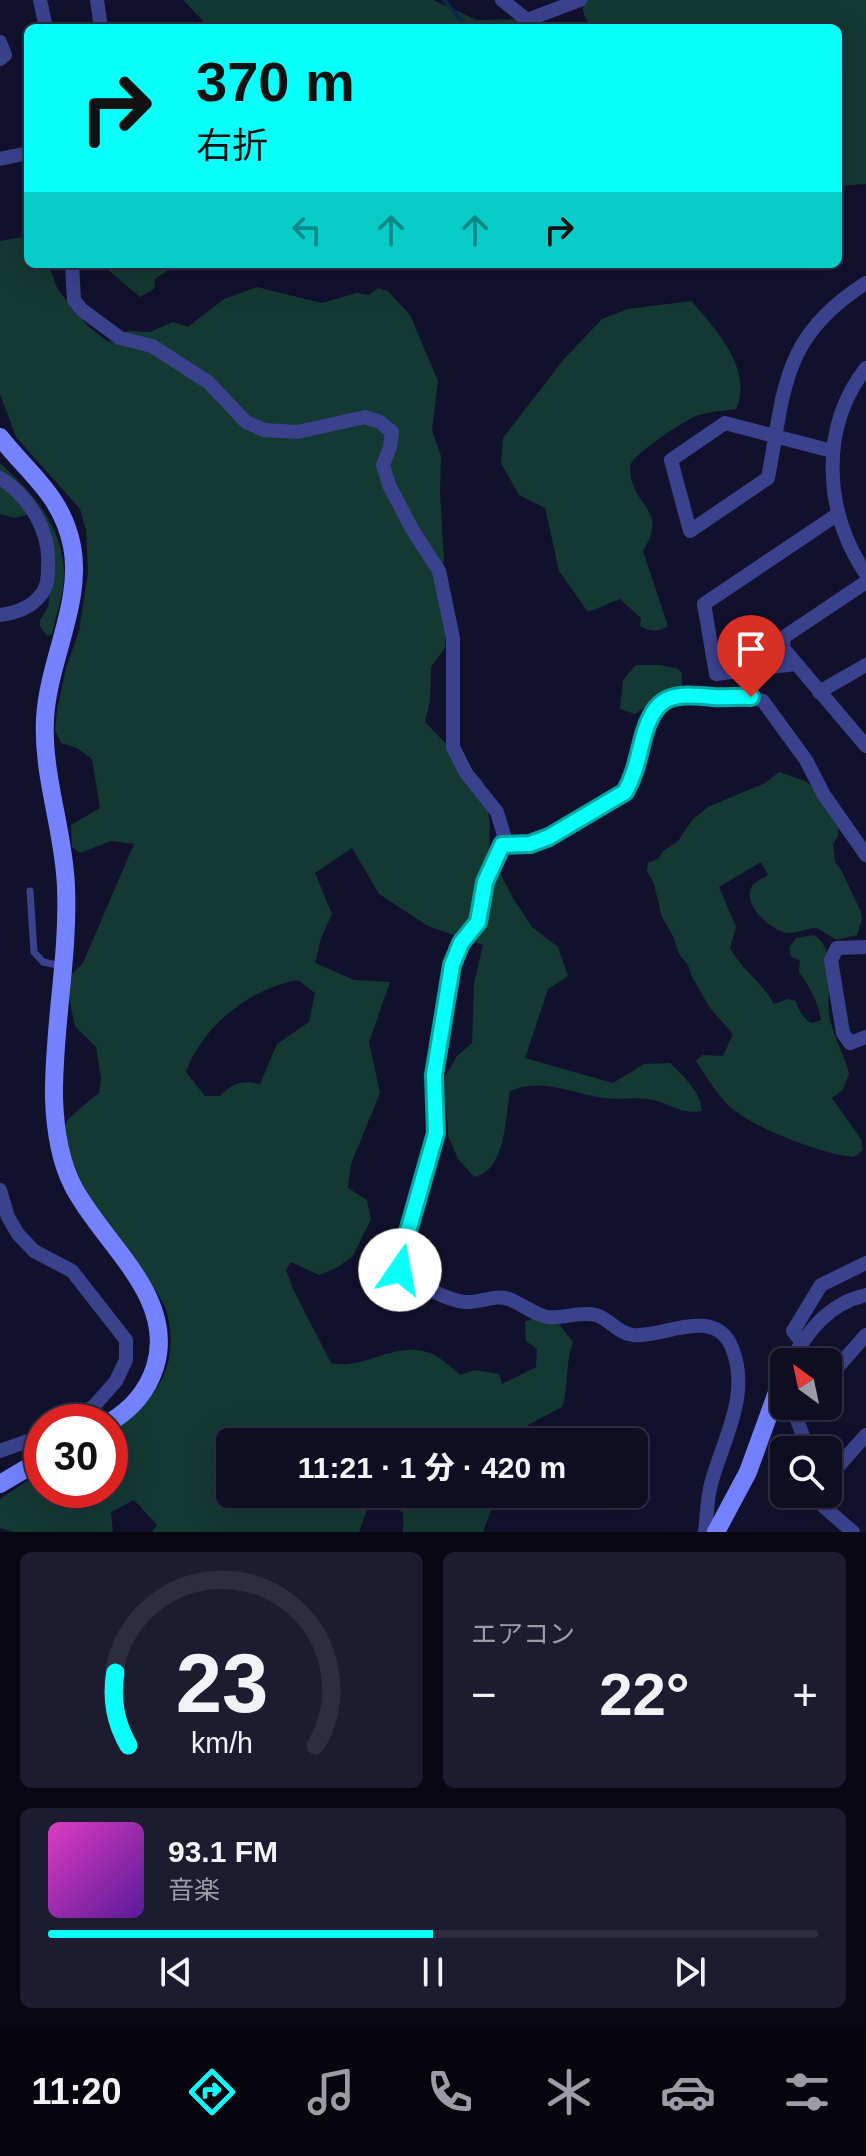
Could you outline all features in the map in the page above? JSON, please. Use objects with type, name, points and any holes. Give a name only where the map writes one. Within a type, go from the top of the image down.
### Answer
[{"type":"street","points":[[40,0],[45,24]]},
{"type":"street","points":[[97,0],[100,24]]},
{"type":"street","points":[[502,0],[527,20],[537,19],[580,0]]},
{"type":"street","points":[[0,42],[5,55],[0,59]]},
{"type":"street","points":[[0,159],[24,154]]},
{"type":"street","points":[[72,268],[74,300],[82,310],[112,334],[152,346],[208,382],[246,422],[264,430],[297,432],[365,417],[380,422],[392,432],[383,465],[389,485],[412,529],[439,571],[453,638],[453,747],[466,773],[497,812],[503,825],[502,845],[485,882],[478,922],[461,943],[452,965],[434,1075],[436,1133],[398,1267],[405,1276],[456,1301],[468,1303],[503,1298],[544,1316],[593,1314],[621,1332],[632,1335],[648,1335],[688,1325],[718,1331],[732,1347],[739,1395],[712,1481],[705,1532]]},
{"type":"street","points":[[832,451],[775,436],[725,423],[671,460],[690,531],[768,478],[775,436],[780,404],[794,358],[826,313],[866,283]]},
{"type":"street","points":[[866,368],[842,406],[832,451],[832,477],[838,514],[852,550],[866,574]]},
{"type":"street","points":[[0,437],[52,496],[69,532],[74,557],[72,593],[49,682],[45,720],[46,764],[66,885],[54,1076],[56,1125],[69,1178],[81,1201],[145,1291],[155,1316],[158,1332],[156,1361],[143,1393],[128,1409]]},
{"type":"street","points":[[0,478],[16,489],[31,508],[45,537],[49,561],[47,583],[41,596],[18,611],[0,615]]},
{"type":"street","points":[[795,664],[716,674],[704,604],[838,514]]},
{"type":"street","points":[[866,582],[784,637],[783,648],[866,745]]},
{"type":"street","points":[[819,692],[866,665]]},
{"type":"street","points":[[502,845],[530,844],[549,837],[625,792],[632,781],[645,730],[654,710],[664,701],[689,693],[751,697],[763,701],[806,760],[824,795],[866,855]]},
{"type":"street","points":[[866,947],[837,948],[831,960],[843,1033],[850,1043],[866,1037]]},
{"type":"street","points":[[0,1190],[8,1217],[18,1234],[34,1251],[72,1271],[126,1340],[126,1360],[116,1381],[96,1404]]},
{"type":"street","points":[[801,1342],[793,1331],[821,1285],[866,1263]]},
{"type":"street","points":[[798,1348],[829,1312],[866,1295]]},
{"type":"street","points":[[842,1362],[866,1335]]},
{"type":"street","points":[[716,1532],[748,1472],[770,1412]]},
{"type":"street","points":[[842,1462],[866,1435]]},
{"type":"street","points":[[0,1451],[24,1442]]},
{"type":"street","points":[[0,1484],[24,1470]]},
{"type":"street","points":[[825,1508],[853,1532]]},
{"type":"lane","points":[[30,891],[34,952],[43,962],[63,966]]},
{"type":"green space","points":[[183,0],[433,0],[477,20],[518,19],[527,24],[206,24]]},
{"type":"green space","points":[[584,0],[866,0],[866,184],[842,186],[842,24],[590,24],[583,8]]},
{"type":"green space","points":[[24,237],[24,268],[50,268],[58,290],[88,326],[107,341],[115,342],[128,331],[150,332],[173,322],[188,327],[224,299],[257,287],[322,303],[357,293],[369,295],[378,288],[388,291],[410,315],[438,381],[432,430],[441,456],[444,559],[439,594],[446,628],[445,648],[431,667],[430,701],[425,722],[483,782],[490,824],[489,851],[532,927],[558,947],[568,976],[548,989],[525,1058],[613,1083],[644,1064],[670,1063],[690,1085],[701,1104],[702,1111],[694,1112],[648,1099],[603,1098],[556,1087],[522,1087],[510,1091],[498,1154],[485,1173],[474,1177],[458,1159],[448,1136],[445,1077],[457,1056],[472,1043],[474,983],[483,945],[428,926],[379,894],[352,848],[315,873],[332,914],[321,938],[315,963],[354,980],[390,982],[369,1042],[380,1093],[351,1164],[348,1188],[367,1200],[371,1219],[353,1256],[338,1267],[319,1275],[291,1262],[286,1270],[331,1363],[355,1363],[404,1350],[417,1350],[434,1355],[461,1375],[474,1370],[499,1374],[502,1384],[536,1367],[537,1349],[526,1341],[525,1322],[532,1319],[559,1324],[573,1342],[562,1407],[523,1428],[216,1428],[216,1508],[368,1508],[359,1532],[152,1532],[157,1525],[134,1500],[128,1503],[128,1417],[151,1395],[167,1367],[170,1333],[167,1313],[163,1302],[93,1202],[77,1173],[65,1139],[65,1130],[67,1121],[99,1093],[101,1078],[96,1047],[75,1026],[68,994],[70,976],[83,963],[134,844],[111,841],[80,853],[72,847],[71,825],[100,808],[92,759],[77,748],[61,743],[55,730],[66,668],[79,631],[88,572],[86,530],[80,509],[16,437],[0,394],[0,241]],"holes":[[[298,980],[315,993],[309,1022],[277,1044],[260,1084],[238,1084],[220,1096],[205,1096],[186,1072],[204,1039],[230,1012],[263,991]]]},
{"type":"green space","points":[[106,268],[171,268],[155,279],[154,289],[140,297]]},
{"type":"green space","points":[[691,301],[729,350],[740,379],[740,394],[736,409],[692,418],[650,445],[630,466],[635,489],[652,519],[650,538],[643,551],[668,626],[651,630],[640,626],[641,618],[620,599],[588,612],[559,571],[545,508],[519,495],[501,463],[503,438],[564,359],[602,319],[628,309]]},
{"type":"green space","points":[[0,463],[44,511],[58,540],[64,581],[52,634],[47,636],[40,626],[40,620],[48,607],[51,584],[34,513],[15,518],[0,514]]},
{"type":"green space","points":[[636,665],[678,669],[682,673],[682,687],[668,691],[635,714],[620,709],[623,680]]},
{"type":"green space","points":[[779,772],[813,787],[838,827],[838,836],[833,844],[835,862],[862,919],[857,935],[837,940],[817,928],[790,933],[780,931],[759,915],[751,901],[752,886],[768,875],[761,862],[719,887],[736,927],[730,948],[774,1004],[787,999],[796,1001],[801,1014],[812,1023],[821,1020],[818,1006],[799,972],[800,960],[791,957],[789,948],[796,938],[814,935],[822,942],[829,962],[830,1019],[849,1073],[843,1090],[832,1098],[861,1139],[863,1150],[854,1157],[788,1139],[754,1123],[729,1106],[715,1090],[696,1061],[702,1055],[723,1056],[733,1034],[710,1008],[679,954],[662,917],[654,884],[647,871],[648,863],[659,858],[663,851],[678,841],[693,819],[708,807],[765,783]]},
{"type":"green space","points":[[24,1483],[24,1508],[119,1508],[111,1512],[113,1532],[14,1532],[0,1528],[0,1499]]},
{"type":"green space","points":[[397,1508],[492,1508],[483,1532],[403,1532],[403,1513]]},
{"type":"waterway","points":[[444,0],[465,24]]},
{"type":"route","points":[[400,1270],[399,1263],[436,1133],[435,1062],[452,965],[461,943],[478,922],[485,882],[502,845],[530,844],[549,837],[625,792],[632,781],[645,730],[654,710],[664,701],[689,693],[751,697]]}]
